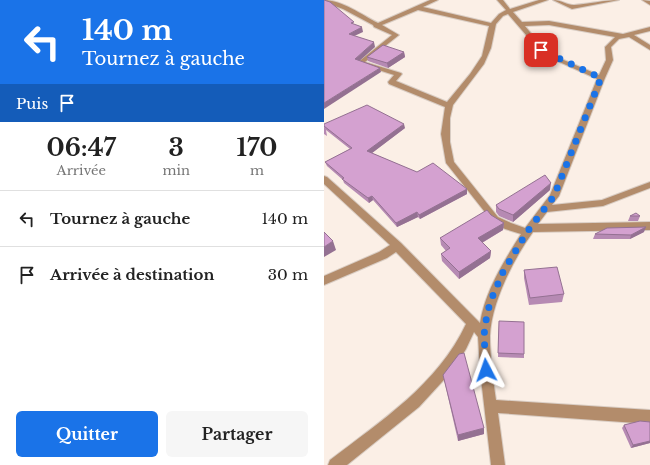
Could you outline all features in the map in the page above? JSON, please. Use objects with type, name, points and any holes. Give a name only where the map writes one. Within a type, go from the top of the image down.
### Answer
[{"type":"street","points":[[324,0],[345,8],[396,36],[360,63],[399,74],[392,82],[448,106]]},
{"type":"street","points":[[376,26],[435,0]]},
{"type":"street","points":[[500,0],[541,50],[601,78]]},
{"type":"street","points":[[545,0],[509,11],[499,16],[491,25],[490,43],[480,64],[448,106],[445,140],[446,152],[450,163],[495,219],[508,226],[529,230],[650,226]]},
{"type":"street","points":[[556,0],[572,7],[616,0]]},
{"type":"street","points":[[645,0],[650,3]]},
{"type":"street","points":[[418,8],[491,25]]},
{"type":"street","points":[[521,24],[549,23],[627,36],[650,48]]},
{"type":"street","points":[[498,465],[492,406],[486,370],[484,335],[491,300],[503,272],[529,230],[554,196],[610,58],[608,46],[613,40],[650,29]]},
{"type":"street","points":[[324,179],[397,246],[484,335]]},
{"type":"street","points":[[545,209],[603,203],[650,185]]},
{"type":"street","points":[[324,281],[383,255],[397,246]]},
{"type":"street","points":[[335,465],[397,417],[443,373],[466,341],[472,323]]},
{"type":"street","points":[[492,406],[650,417]]},
{"type":"building","points":[[324,0],[330,2],[354,22],[351,23],[362,27],[349,34],[374,42],[355,59],[380,68],[324,103]]},
{"type":"building","points":[[383,45],[404,52],[387,63],[367,57]]},
{"type":"building","points":[[367,105],[404,124],[367,151],[417,172],[433,163],[467,189],[419,215],[417,212],[396,223],[372,196],[368,198],[342,179],[344,178],[325,162],[352,148],[324,126],[324,124]]},
{"type":"building","points":[[545,175],[551,183],[513,215],[499,209],[496,205]]},
{"type":"building","points":[[487,210],[491,215],[504,223],[478,238],[491,251],[459,272],[441,254],[450,248],[440,238]]},
{"type":"building","points":[[636,213],[640,216],[630,216]]},
{"type":"building","points":[[646,227],[631,235],[595,234],[607,228]]},
{"type":"building","points":[[324,232],[333,241],[324,247]]},
{"type":"building","points":[[557,267],[564,294],[530,298],[524,270]]},
{"type":"building","points":[[499,321],[524,322],[524,354],[498,353]]},
{"type":"building","points":[[464,353],[484,428],[458,435],[443,375],[459,354]]},
{"type":"building","points":[[640,421],[650,422],[650,441],[633,445],[624,425]]},
{"type":"route","points":[[486,370],[484,335],[491,300],[503,272],[527,232],[554,196],[601,78],[557,59],[541,50]]}]
